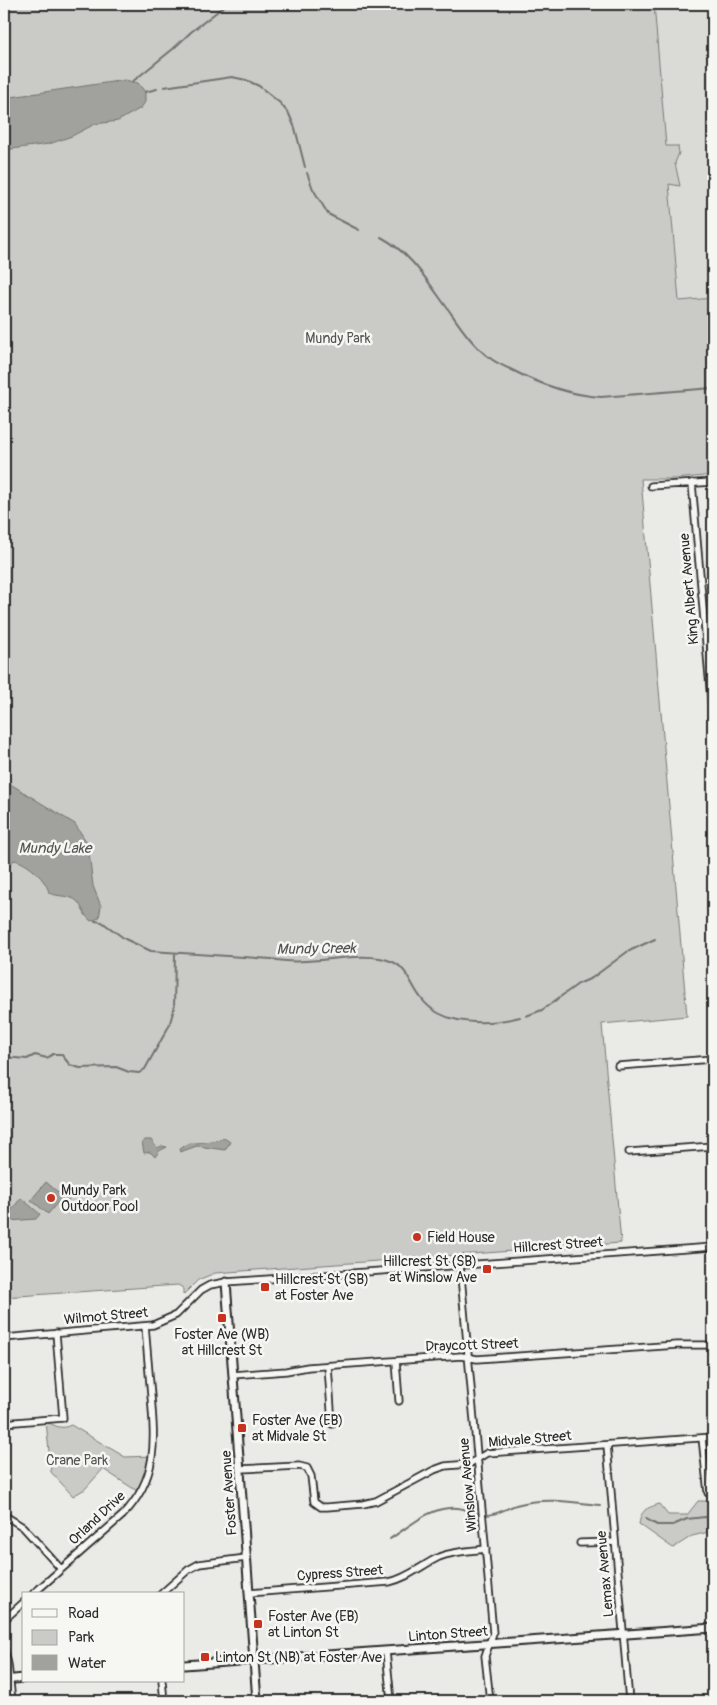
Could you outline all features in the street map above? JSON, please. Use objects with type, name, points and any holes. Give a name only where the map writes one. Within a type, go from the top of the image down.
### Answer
[{"type":"street","points":[[651,486],[713,482]]},
{"type":"street","name":"King Albert Avenue","points":[[692,483],[713,722]]},
{"type":"street","points":[[618,1066],[713,1059]]},
{"type":"street","points":[[629,1152],[713,1146]]},
{"type":"street","name":"Hillcrest Street","points":[[226,1282],[713,1247]]},
{"type":"street","name":"Winslow Avenue","points":[[460,1265],[493,1633],[485,1656],[490,1701]]},
{"type":"street","name":"Wilmot Street","points":[[4,1338],[158,1324],[182,1310],[200,1290],[210,1285],[226,1282]]},
{"type":"street","name":"Foster Avenue","points":[[226,1282],[257,1701]]},
{"type":"street","name":"Orland Drive","points":[[35,1592],[123,1515],[134,1503],[147,1479],[153,1456],[154,1431],[145,1326]]},
{"type":"street","points":[[4,1423],[63,1418],[56,1333]]},
{"type":"street","name":"Draycott Street","points":[[233,1374],[461,1356],[477,1359],[678,1345],[713,1346]]},
{"type":"street","points":[[396,1361],[399,1401]]},
{"type":"street","points":[[328,1366],[332,1424]]},
{"type":"street","name":"Midvale Street","points":[[240,1469],[299,1466],[307,1468],[311,1476],[314,1502],[321,1507],[327,1507],[376,1501],[434,1470],[446,1466],[469,1464],[487,1453],[713,1437]]},
{"type":"street","points":[[702,1438],[708,1493]]},
{"type":"street","name":"Lemax Avenue","points":[[607,1445],[630,1701]]},
{"type":"street","points":[[4,1515],[23,1527],[61,1569]]},
{"type":"street","points":[[580,1543],[615,1542]]},
{"type":"street","name":"Cypress Street","points":[[249,1592],[390,1582],[407,1576],[436,1558],[447,1554],[486,1550]]},
{"type":"street","points":[[163,1592],[191,1568],[199,1564],[246,1558]]},
{"type":"street","points":[[712,1570],[713,1591]]},
{"type":"street","points":[[4,1620],[22,1604]]},
{"type":"street","name":"Linton Street","points":[[185,1665],[713,1628]]},
{"type":"street","points":[[4,1648],[8,1664],[7,1680],[12,1701]]},
{"type":"street","points":[[386,1650],[391,1701]]},
{"type":"street","points":[[7,1680],[22,1678]]},
{"type":"street","points":[[162,1682],[164,1701]]},
{"type":"shaded area","points":[[645,4],[713,4],[713,298],[679,301],[669,183],[680,186],[675,163],[679,152],[678,146],[660,147]]},
{"type":"green space","name":"Mundy Park","points":[[4,4],[654,4],[666,146],[678,146],[679,153],[675,163],[680,186],[669,184],[679,301],[713,298],[713,475],[675,479],[641,479],[687,1016],[602,1024],[621,1243],[215,1273],[198,1280],[183,1295],[183,1288],[178,1285],[4,1297]]},
{"type":"green space","name":"Crane Park","points":[[46,1421],[61,1427],[71,1425],[125,1457],[153,1456],[140,1493],[103,1469],[85,1489],[73,1496],[51,1472]]},
{"type":"green space","points":[[698,1501],[713,1501],[713,1531],[692,1536],[673,1548],[639,1524],[641,1515],[650,1507],[659,1504],[668,1515],[687,1515]]},
{"type":"water","points":[[125,80],[138,83],[145,92],[145,102],[141,108],[118,121],[95,124],[72,136],[49,144],[4,150],[4,98]]},
{"type":"water","name":"Mundy Lake","points":[[4,782],[75,824],[88,844],[93,886],[101,906],[99,918],[91,921],[79,903],[74,899],[49,893],[45,883],[25,864],[14,860],[9,866],[5,864]]},
{"type":"water","points":[[224,1138],[230,1142],[225,1150],[197,1146],[180,1152],[179,1149],[190,1143]]},
{"type":"water","points":[[151,1140],[157,1148],[167,1147],[159,1151],[155,1157],[150,1152],[144,1153],[142,1142]]},
{"type":"water","points":[[46,1182],[58,1192],[68,1193],[68,1202],[58,1202],[48,1214],[31,1200]]},
{"type":"water","points":[[21,1198],[40,1214],[36,1219],[9,1221],[5,1218]]},
{"type":"waterway","points":[[132,82],[227,4]]},
{"type":"waterway","points":[[164,87],[232,77],[246,80],[259,86],[280,103],[289,114],[295,128],[305,167]]},
{"type":"waterway","points":[[145,92],[157,89]]},
{"type":"waterway","points":[[307,173],[313,189],[328,214],[359,230]]},
{"type":"waterway","points":[[381,237],[401,251],[418,269],[478,348],[495,361],[521,374],[543,384],[566,391],[601,397],[713,388]]},
{"type":"waterway","name":"Mundy Creek","points":[[95,921],[102,922],[125,939],[151,951],[287,961],[350,957],[380,958],[398,965],[409,978],[421,998],[441,1014],[453,1019],[481,1022],[520,1017]]},
{"type":"waterway","name":"Mundy Creek","points":[[526,1016],[542,1010],[578,984],[592,978],[627,952],[655,939]]},
{"type":"waterway","points":[[4,1057],[27,1059],[35,1055],[47,1058],[53,1054],[61,1054],[70,1065],[80,1068],[116,1067],[129,1072],[139,1073],[145,1069],[169,1026],[174,1009],[175,953]]},
{"type":"waterway","points":[[390,1539],[422,1517],[448,1508],[458,1508],[491,1515],[516,1505],[537,1501],[600,1505]]},
{"type":"waterway","points":[[646,1519],[657,1525],[673,1525],[687,1519],[713,1518]]},
{"type":"place","name":"Mundy Park Outdoor Pool","points":[[51,1198]]},
{"type":"place","name":"Field House","points":[[417,1237]]},
{"type":"place","name":"Hillcrest St (SB) at Winslow Ave","points":[[487,1269]]},
{"type":"place","name":"Hillcrest St (SB) at Foster Ave","points":[[265,1287]]},
{"type":"place","name":"Foster Ave (WB) at Hillcrest St","points":[[222,1318]]},
{"type":"place","name":"Foster Ave (EB) at Midvale St","points":[[242,1428]]},
{"type":"place","name":"Foster Ave (EB) at Linton St","points":[[258,1624]]},
{"type":"place","name":"Linton St (NB) at Foster Ave","points":[[205,1657]]}]
